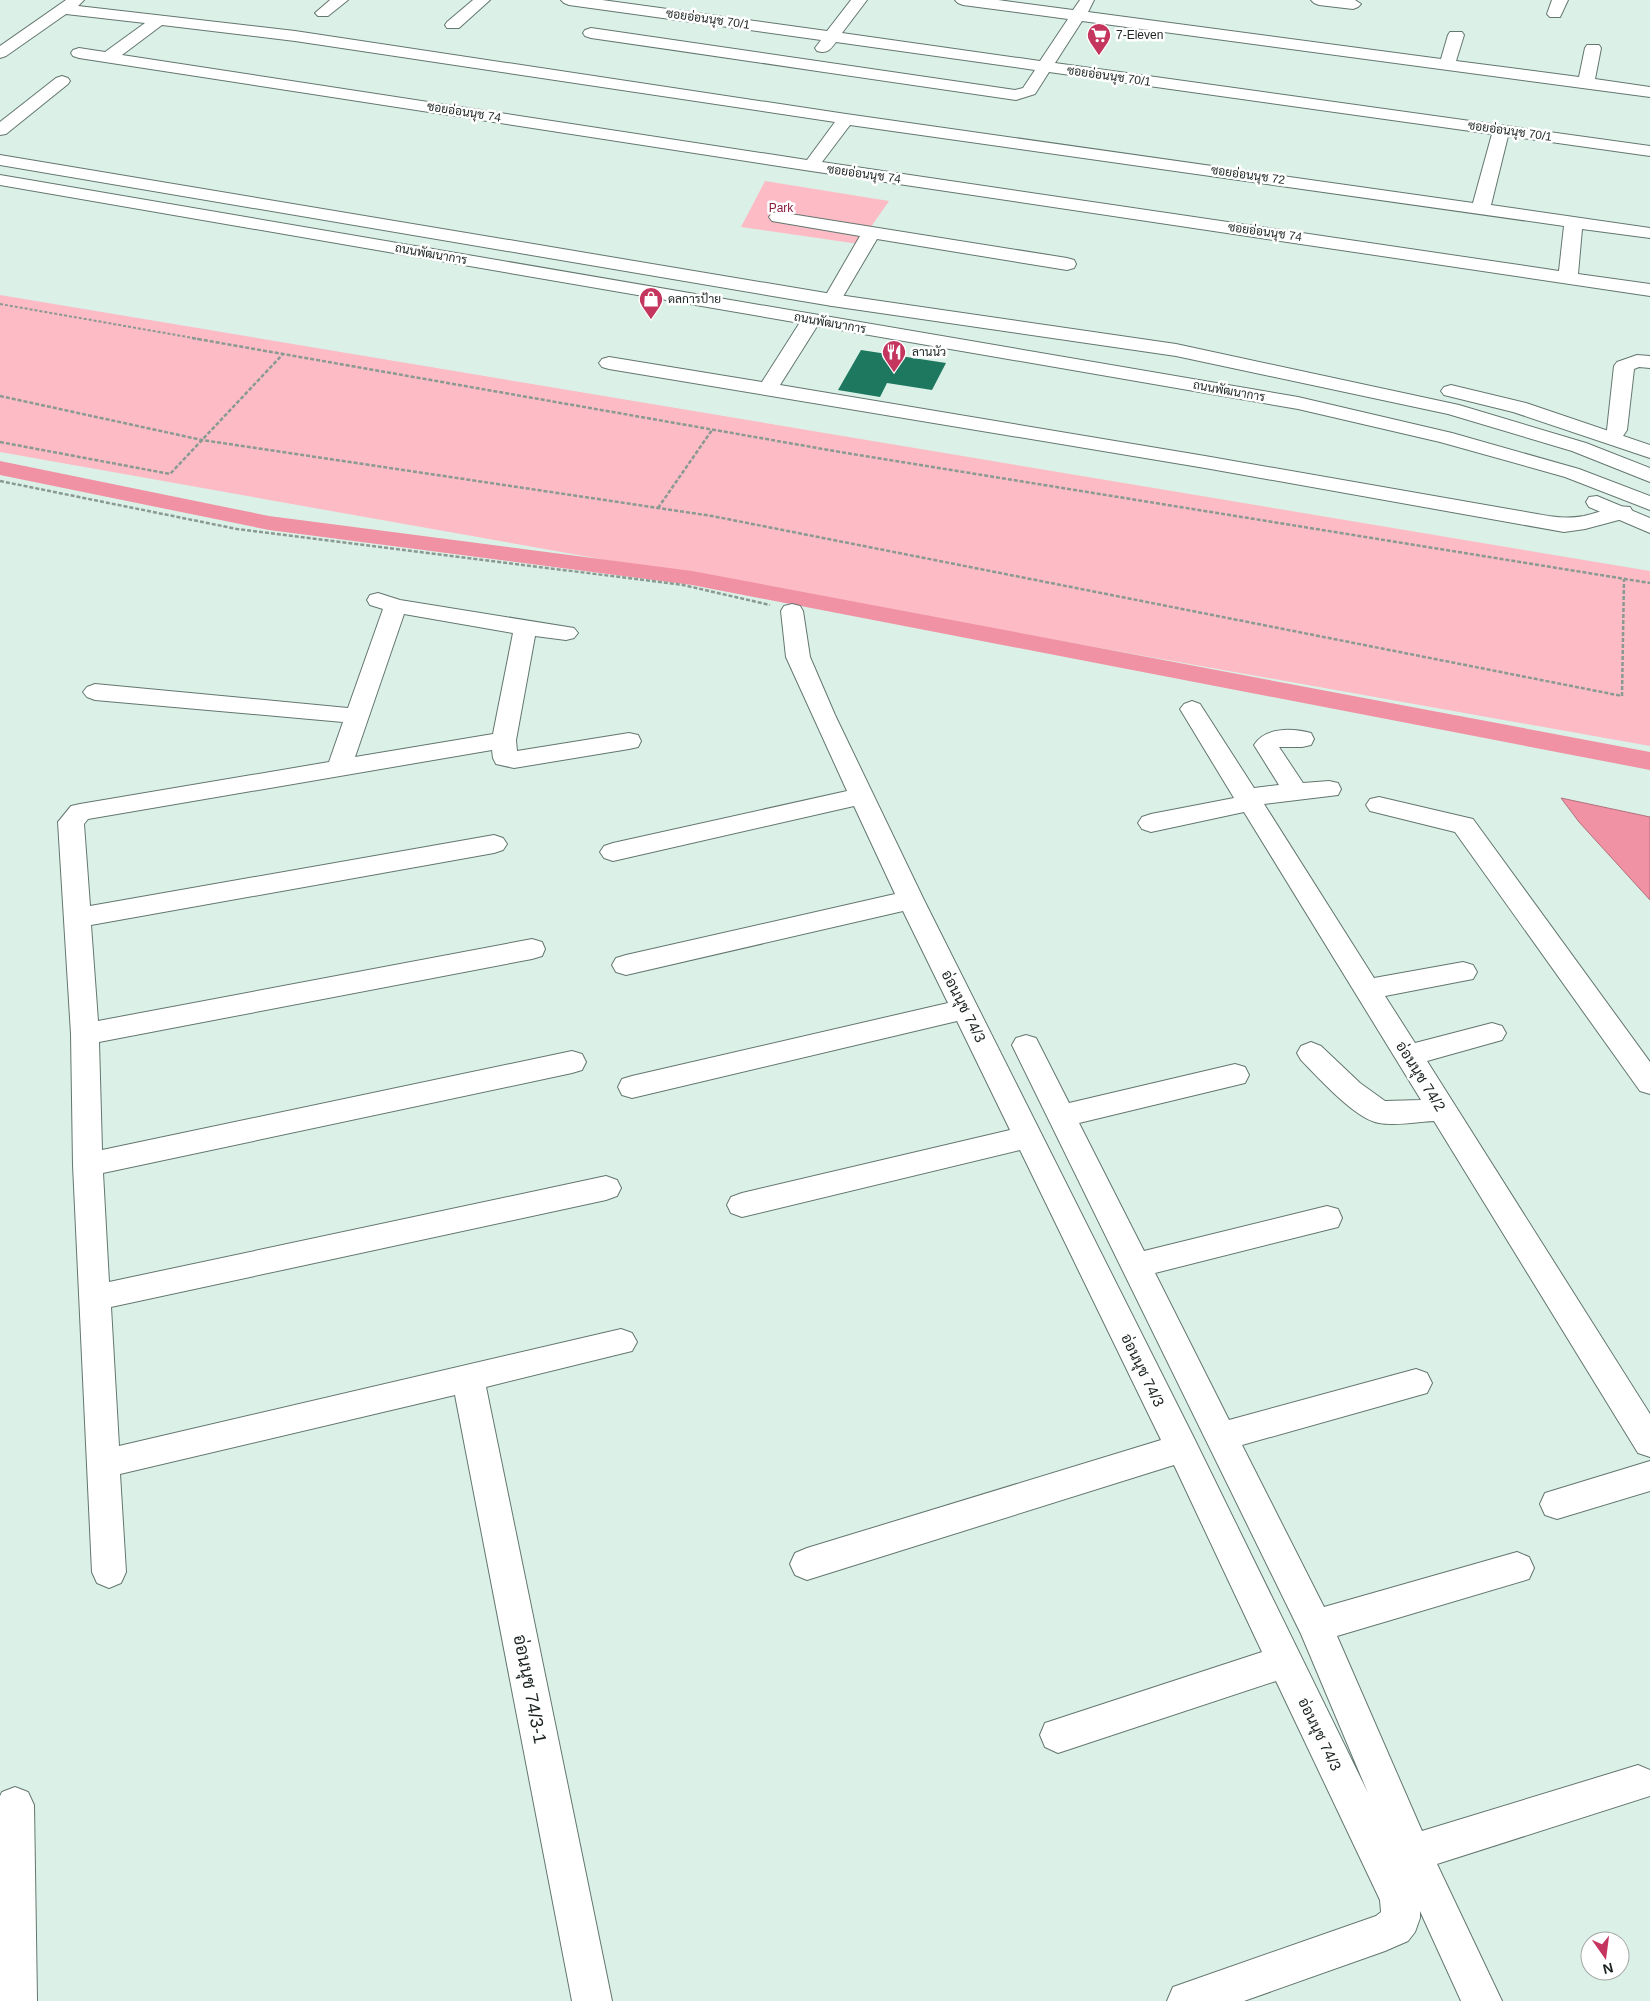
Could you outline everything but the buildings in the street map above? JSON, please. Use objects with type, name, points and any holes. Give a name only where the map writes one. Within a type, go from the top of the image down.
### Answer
[{"type":"street","points":[[324,13],[340,0]]},
{"type":"street","points":[[453,25],[482,0]]},
{"type":"street","name":"ซอยอ่อนนุช 70/1","points":[[568,0],[628,4],[1045,67],[1650,151]]},
{"type":"street","points":[[813,64],[831,36],[859,0]]},
{"type":"street","points":[[963,0],[1650,92]]},
{"type":"street","points":[[591,33],[1016,95],[1029,91],[1088,0]]},
{"type":"street","points":[[1319,0],[1353,4]]},
{"type":"street","points":[[0,52],[70,4]]},
{"type":"street","name":"ซอยอ่อนนุช 72","points":[[70,4],[158,20],[304,38],[846,119],[1650,233]]},
{"type":"street","points":[[577,46],[628,4]]},
{"type":"street","points":[[109,57],[158,20]]},
{"type":"street","points":[[0,31],[25,35]]},
{"type":"street","points":[[1447,65],[1456,35]]},
{"type":"street","points":[[1586,82],[1593,48]]},
{"type":"street","name":"ซอยอ่อนนุช 74","points":[[79,53],[811,166],[1650,290]]},
{"type":"street","points":[[0,130],[62,80]]},
{"type":"street","points":[[811,166],[846,119]]},
{"type":"street","points":[[1480,208],[1501,130]]},
{"type":"street","name":"ถนนพัฒนาการ","points":[[0,160],[832,300],[1176,350],[1452,409],[1579,446],[1650,476]]},
{"type":"street","name":"ถนนพัฒนาการ","points":[[0,180],[1298,403],[1445,437],[1572,473],[1650,504]]},
{"type":"street","points":[[778,217],[1067,264]]},
{"type":"street","points":[[1568,277],[1574,222]]},
{"type":"street","points":[[832,300],[872,231]]},
{"type":"street","points":[[768,388],[811,320]]},
{"type":"street","points":[[1176,350],[1330,368],[1438,388],[1518,407],[1650,452]]},
{"type":"street","points":[[1612,438],[1617,430],[1624,366],[1637,360],[1650,362]]},
{"type":"street","points":[[609,363],[768,388],[1214,464],[1537,522],[1564,525],[1585,522],[1622,512]]},
{"type":"street","points":[[1445,437],[1622,512],[1650,526]]},
{"type":"street","points":[[339,768],[357,716],[387,603],[525,628],[566,633]]},
{"type":"street","name":"อ่อนนุช 74/3","points":[[792,610],[798,657],[861,796],[1182,1448],[1399,1898],[1401,1918],[1394,1927],[1385,1932],[1187,2001]]},
{"type":"street","points":[[525,628],[504,740],[505,758],[514,760],[629,742]]},
{"type":"street","points":[[94,692],[357,716]]},
{"type":"street","name":"อ่อนนุช 74/2","points":[[1192,709],[1650,1443]]},
{"type":"street","points":[[1296,792],[1266,745],[1268,742],[1276,739],[1302,738]]},
{"type":"street","points":[[109,1572],[88,1165],[85,1034],[71,822],[80,812],[504,740]]},
{"type":"street","points":[[1151,823],[1248,800],[1329,789]]},
{"type":"street","points":[[613,852],[861,796]]},
{"type":"street","points":[[1379,805],[1464,825],[1650,1083]]},
{"type":"street","points":[[77,918],[494,844]]},
{"type":"street","points":[[626,965],[911,900]]},
{"type":"street","points":[[85,1034],[532,949]]},
{"type":"street","points":[[1366,989],[1463,972]]},
{"type":"street","points":[[632,1087],[965,1009]]},
{"type":"street","points":[[1408,1056],[1492,1033]]},
{"type":"street","points":[[1026,1045],[1315,1626],[1412,1853],[1482,2001]]},
{"type":"street","points":[[1311,1053],[1350,1090],[1380,1112],[1442,1110]]},
{"type":"street","points":[[88,1165],[572,1062]]},
{"type":"street","points":[[1062,1116],[1235,1075]]},
{"type":"street","points":[[742,1204],[1029,1137]]},
{"type":"street","points":[[95,1298],[606,1188]]},
{"type":"street","points":[[1135,1266],[1327,1218]]},
{"type":"street","points":[[103,1464],[621,1342]]},
{"type":"street","name":"อ่อนนุช 74/3-1","points":[[468,1377],[592,2001]]},
{"type":"street","points":[[1222,1436],[1416,1383]]},
{"type":"street","points":[[807,1564],[1182,1448]]},
{"type":"street","points":[[1557,1504],[1650,1476]]},
{"type":"street","points":[[1315,1626],[1517,1568]]},
{"type":"street","points":[[1058,1735],[1285,1661]]},
{"type":"street","points":[[1412,1853],[1638,1783]]},
{"type":"street","points":[[15,1805],[17,2001]]},
{"type":"path","points":[[0,304],[840,452],[1650,583]]},
{"type":"path","points":[[0,442],[170,474],[283,354]]},
{"type":"path","points":[[0,396],[202,440],[712,516],[1622,696],[1624,579]]},
{"type":"path","points":[[658,508],[713,430]]},
{"type":"path","points":[[0,481],[237,529],[683,585],[792,610]]},
{"type":"green space","name":"Park","points":[[765,181],[889,201],[859,244],[741,227]]},
{"type":"green space","points":[[0,295],[1650,571],[1650,746],[0,452]]},
{"type":"shaded area","points":[[1561,798],[1650,817],[1650,900],[1579,822]]},
{"type":"waterway","points":[[0,468],[269,523],[692,578],[1650,761]]},
{"type":"place","name":"7-Eleven","points":[[1099,56]]},
{"type":"place","name":"ดลการป้าย","points":[[651,320]]},
{"type":"place","name":"ลานนัว","points":[[894,373]]}]
